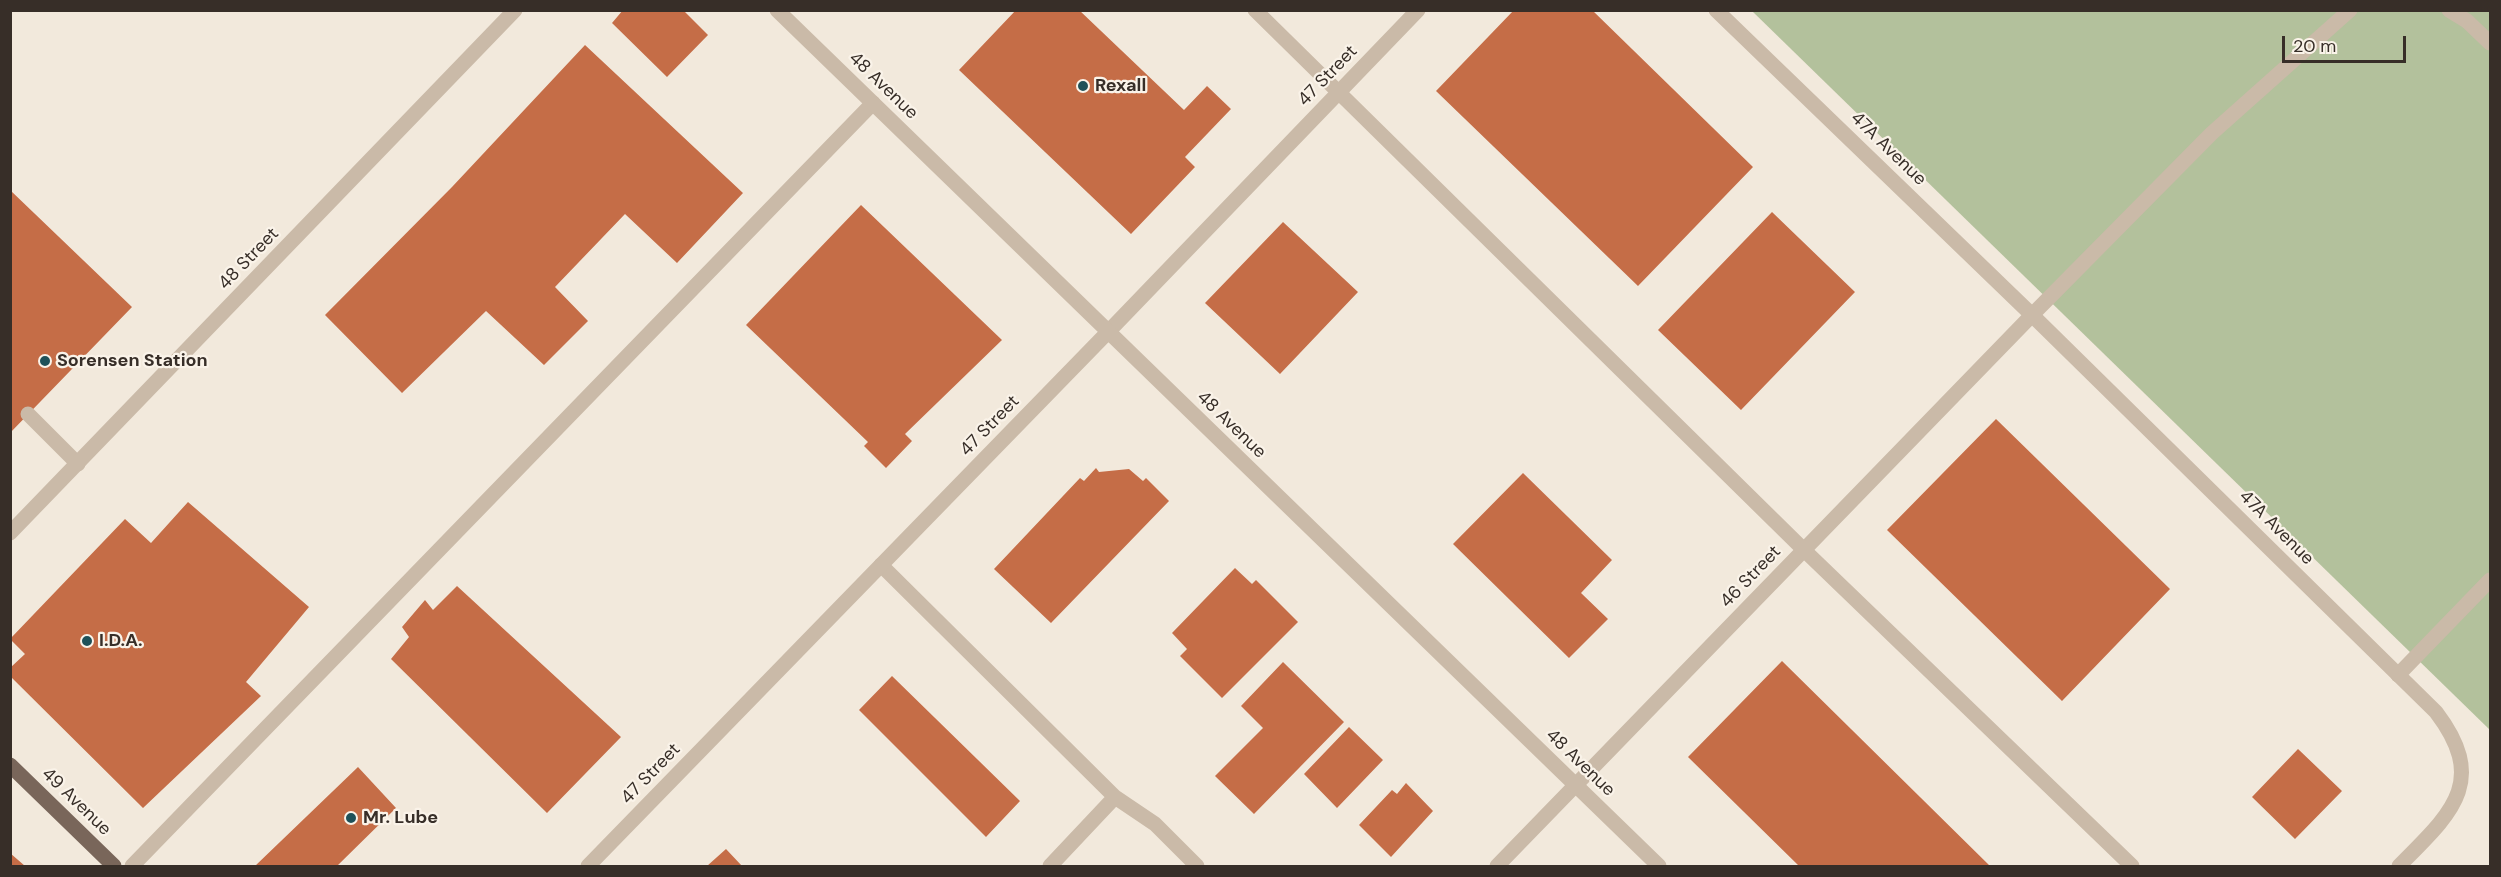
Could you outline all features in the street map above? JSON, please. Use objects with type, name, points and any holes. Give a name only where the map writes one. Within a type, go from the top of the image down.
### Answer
[{"type":"main road","name":"49 Avenue","points":[[10,765],[114,867]]},
{"type":"street","name":"48 Street","points":[[10,533],[515,10]]},
{"type":"street","name":"48 Avenue","points":[[777,10],[1659,867]]},
{"type":"street","points":[[1255,10],[1804,550],[2132,867]]},
{"type":"street","name":"47 Street","points":[[588,867],[1418,10]]},
{"type":"street","name":"47A Avenue","points":[[1716,10],[2032,315],[2436,712],[2448,728],[2459,756],[2459,794],[2451,810],[2399,867]]},
{"type":"street","points":[[2449,10],[2467,21],[2490,43]]},
{"type":"street","points":[[2032,315],[2212,133],[2343,13]]},
{"type":"street","points":[[132,867],[873,103]]},
{"type":"street","name":"46 Street","points":[[1497,867],[2032,315]]},
{"type":"street","points":[[28,414],[78,464]]},
{"type":"street","points":[[881,565],[1115,797],[1155,824],[1197,867]]},
{"type":"street","points":[[2398,675],[2490,580]]},
{"type":"street","points":[[1050,867],[1115,797]]},
{"type":"green space","points":[[1752,11],[2490,11],[2490,730]]},
{"type":"building","points":[[623,10],[683,10],[708,35],[667,77],[612,23]]},
{"type":"building","points":[[1016,10],[1079,10],[1184,110],[1207,86],[1231,109],[1185,157],[1195,167],[1131,234],[959,70]]},
{"type":"building","points":[[1514,10],[1592,10],[1753,167],[1638,286],[1436,91]]},
{"type":"building","points":[[585,45],[743,193],[677,263],[625,214],[555,287],[588,321],[544,365],[486,311],[402,393],[325,315],[452,187]]},
{"type":"building","name":"Sorensen Station","points":[[10,190],[132,307],[10,433]]},
{"type":"building","points":[[861,205],[1002,340],[905,434],[912,441],[886,468],[864,446],[868,442],[746,325]]},
{"type":"building","points":[[1772,212],[1855,292],[1741,410],[1658,330]]},
{"type":"building","points":[[1283,222],[1358,292],[1280,374],[1205,303]]},
{"type":"building","points":[[1996,419],[2170,589],[2062,701],[1887,530]]},
{"type":"building","points":[[1096,468],[1099,472],[1129,469],[1143,481],[1146,478],[1169,501],[1051,623],[994,569],[1080,478],[1084,481]]},
{"type":"building","points":[[1523,473],[1612,560],[1581,593],[1608,619],[1569,658],[1453,544]]},
{"type":"building","points":[[188,502],[309,607],[246,682],[261,696],[143,808],[10,676],[10,668],[25,654],[10,639],[125,519],[151,543]]},
{"type":"building","points":[[1235,568],[1252,584],[1256,580],[1298,622],[1222,698],[1180,656],[1187,649],[1172,633]]},
{"type":"building","points":[[457,586],[621,737],[547,813],[391,659],[409,637],[402,627],[425,600],[433,610]]},
{"type":"building","points":[[1782,661],[1990,866],[1799,866],[1688,757]]},
{"type":"building","points":[[1283,662],[1344,722],[1254,814],[1215,776],[1263,728],[1241,706]]},
{"type":"building","points":[[892,676],[1020,801],[986,837],[859,710]]},
{"type":"building","points":[[1349,727],[1383,760],[1337,808],[1304,774]]},
{"type":"building","points":[[2298,749],[2342,791],[2295,839],[2252,797]]},
{"type":"building","points":[[358,767],[396,808],[337,866],[255,866]]},
{"type":"building","points":[[1406,783],[1433,811],[1391,857],[1359,825],[1392,790],[1397,794]]},
{"type":"building","points":[[726,849],[742,866],[707,866]]},
{"type":"building","points":[[10,853],[25,866],[10,866]]},
{"type":"place","name":"Rexall","points":[[1083,86]]},
{"type":"place","name":"Sorensen Station","points":[[45,361]]},
{"type":"place","name":"I.D.A.","points":[[87,641]]},
{"type":"place","name":"Mr. Lube","points":[[351,818]]}]
